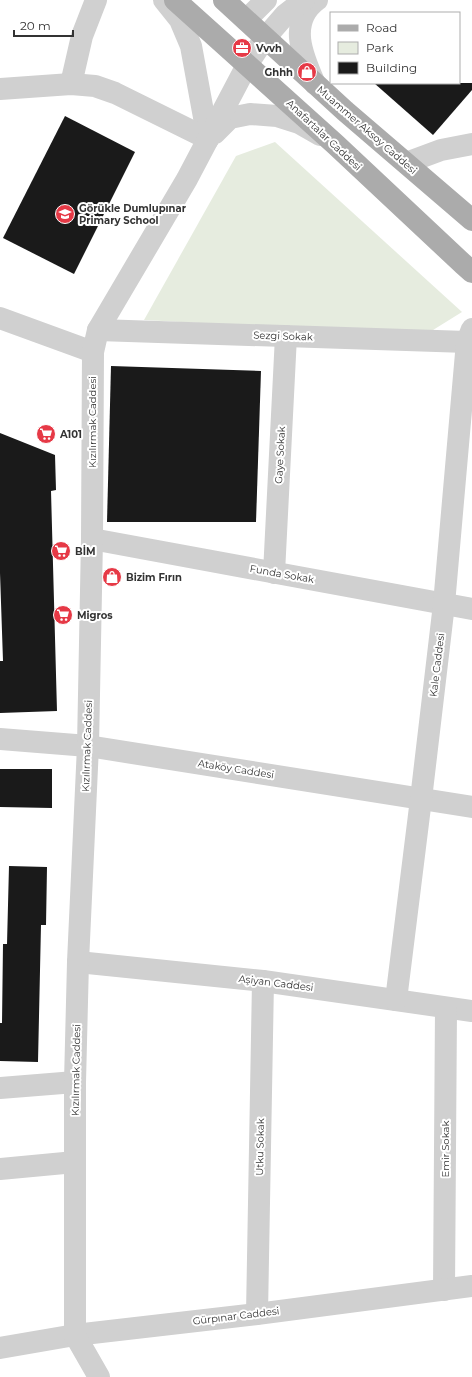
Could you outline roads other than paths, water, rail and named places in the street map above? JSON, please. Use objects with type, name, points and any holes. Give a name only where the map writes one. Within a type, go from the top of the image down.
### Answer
[{"type":"main road","name":"Anafartalar Caddesi","points":[[175,0],[335,144],[472,272]]},
{"type":"main road","points":[[224,0],[265,38]]},
{"type":"main road","name":"Muammer Aksoy Caddesi","points":[[265,38],[345,111],[472,220]]},
{"type":"street","points":[[71,84],[82,36],[96,0]]},
{"type":"street","points":[[164,0],[180,20],[191,46],[208,139]]},
{"type":"street","points":[[246,20],[266,0]]},
{"type":"street","points":[[208,139],[247,65],[265,38],[285,15],[304,0]]},
{"type":"street","points":[[315,84],[305,62],[299,41],[301,21],[310,5],[317,0]]},
{"type":"street","points":[[0,89],[71,84],[83,84],[105,89],[208,139]]},
{"type":"street","points":[[208,139],[230,118],[250,114],[277,116],[299,123],[335,144]]},
{"type":"street","name":"Kızılırmak Caddesi","points":[[99,1377],[75,1335],[75,1082],[78,962],[88,746],[92,539],[93,352],[98,330],[208,139]]},
{"type":"street","points":[[406,163],[441,150],[472,144]]},
{"type":"street","points":[[0,318],[93,352]]},
{"type":"street","name":"Sezgi Sokak","points":[[98,330],[286,336],[470,336]]},
{"type":"street","name":"Gaye Sokak","points":[[274,573],[286,336]]},
{"type":"street","name":"Kale Caddesi","points":[[396,1000],[444,604],[470,336]]},
{"type":"street","name":"Funda Sokak","points":[[92,539],[472,609]]},
{"type":"street","name":"Ataköy Caddesi","points":[[0,739],[88,746],[472,807]]},
{"type":"street","name":"Aşiyan Caddesi","points":[[78,962],[263,980],[446,1009],[472,1011]]},
{"type":"street","name":"Utku Sokak","points":[[257,1314],[263,980]]},
{"type":"street","name":"Emir Sokak","points":[[444,1290],[446,1009]]},
{"type":"street","points":[[0,1088],[75,1082]]},
{"type":"street","points":[[0,1169],[75,1162]]},
{"type":"street","name":"Gürpınar Caddesi","points":[[0,1348],[75,1335],[257,1314],[472,1286]]},
{"type":"place","name":"Vvvh","points":[[242,48]]},
{"type":"place","name":"Ghhh","points":[[307,72]]},
{"type":"place","name":"Görükle Dumlupınar Primary School","points":[[65,214]]},
{"type":"place","name":"A101","points":[[46,434]]},
{"type":"place","name":"BİM","points":[[61,551]]},
{"type":"place","name":"Bizim Fırın","points":[[112,577]]},
{"type":"place","name":"Migros","points":[[63,615]]}]
